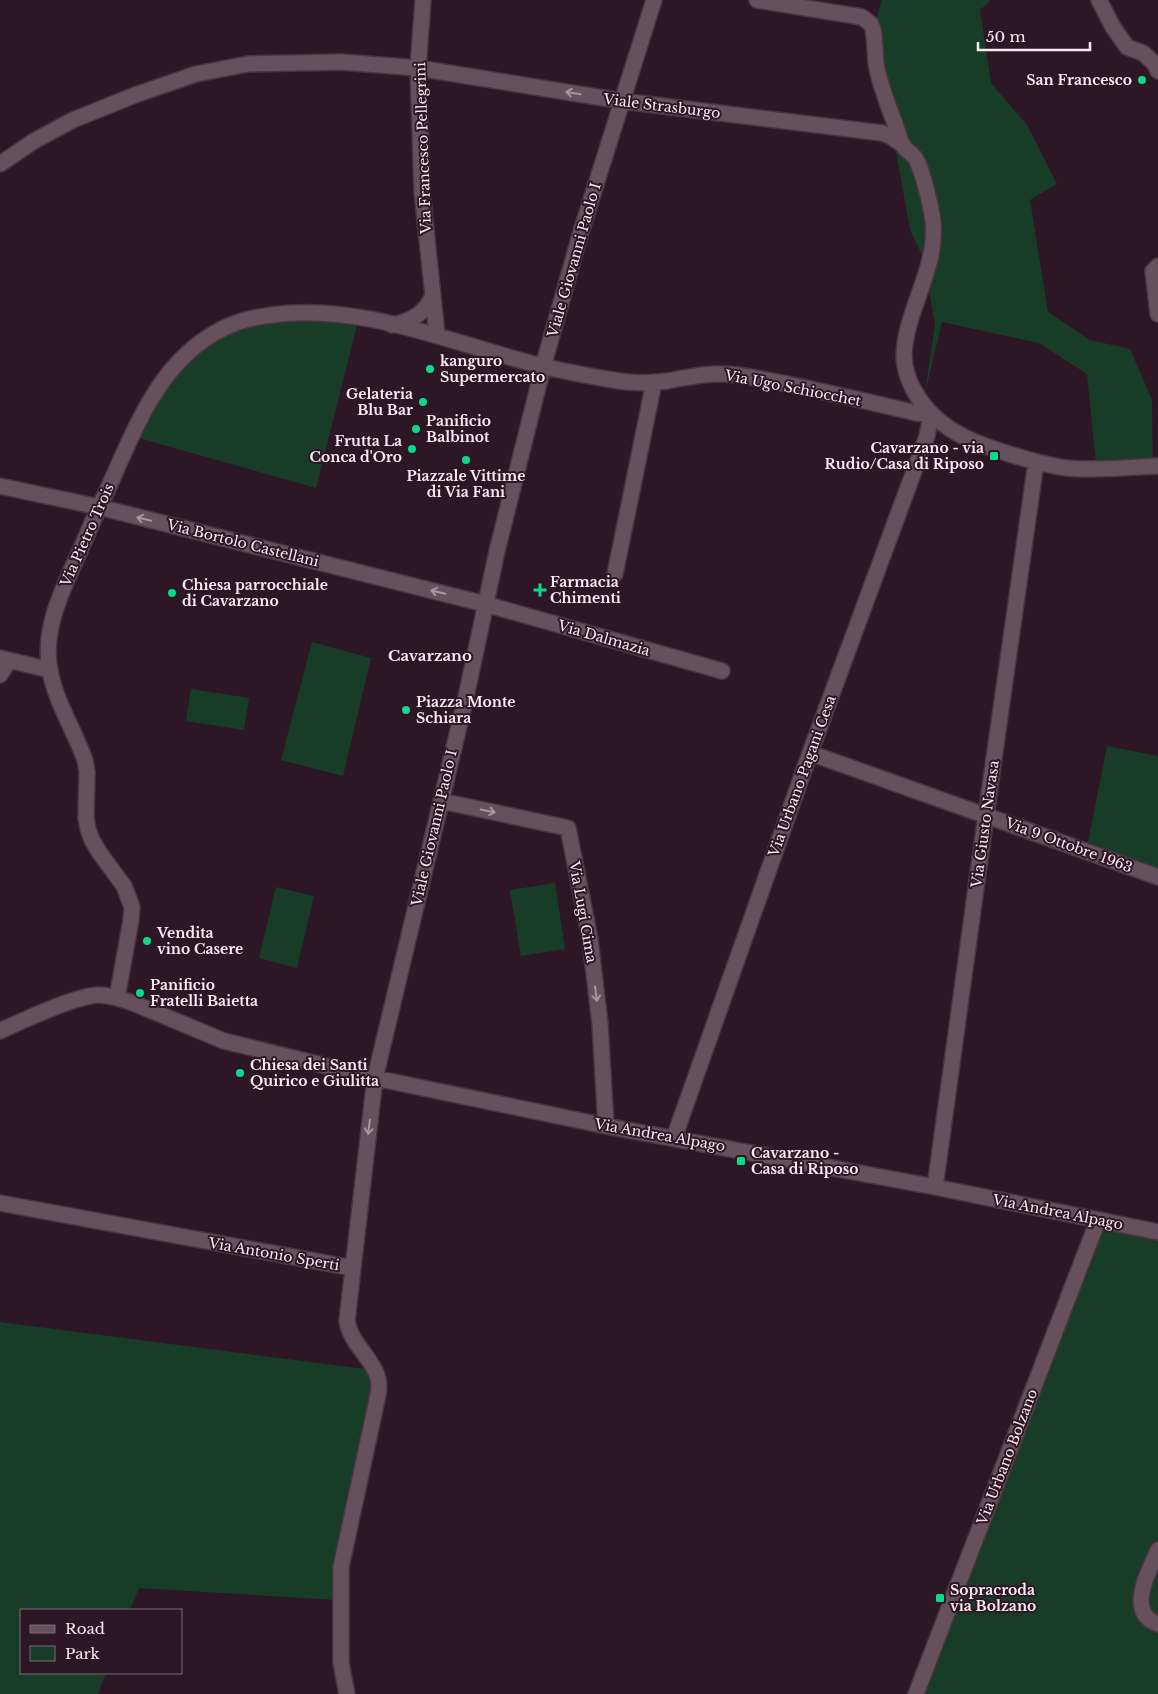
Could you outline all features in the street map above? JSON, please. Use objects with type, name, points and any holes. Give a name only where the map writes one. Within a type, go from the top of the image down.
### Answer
[{"type":"street","name":"Via Francesco Pellegrini","points":[[423,0],[418,68],[422,191],[437,335]]},
{"type":"street","name":"Viale Giovanni Paolo I","points":[[353,1268],[375,1078],[466,697],[496,551],[543,366],[580,235],[654,0]]},
{"type":"street","points":[[757,0],[856,16],[867,20],[874,29],[877,64],[882,85],[903,146],[916,160],[921,172],[932,220],[932,241],[929,261],[910,322],[904,354],[905,366],[911,385],[931,414],[947,428],[970,440],[1036,462],[1068,468],[1158,466]]},
{"type":"street","points":[[1099,0],[1113,27],[1127,47],[1143,54],[1155,64],[1158,71]]},
{"type":"street","name":"Viale Strasburgo","points":[[0,164],[34,141],[74,120],[135,95],[196,74],[248,64],[342,62],[418,68],[622,101],[882,133],[890,136],[903,146]]},
{"type":"street","points":[[1158,266],[1153,271],[1158,314]]},
{"type":"street","points":[[391,325],[405,322],[420,313],[428,306],[433,295]]},
{"type":"street","name":"Via Pietro Trois","points":[[117,998],[132,920],[132,907],[124,886],[99,852],[90,834],[86,818],[87,772],[85,760],[60,703],[50,670],[49,644],[54,613],[61,593],[141,418],[163,379],[189,351],[220,330],[237,322],[257,317],[308,312],[336,314],[437,335],[543,366]]},
{"type":"street","name":"Via Ugo Schiocchet","points":[[543,366],[623,382],[663,382],[707,374],[742,375],[916,413],[931,414]]},
{"type":"street","points":[[615,574],[654,382]]},
{"type":"street","name":"Via Urbano Pagani Cesa","points":[[674,1138],[810,753],[927,436],[931,414]]},
{"type":"street","name":"Via Giusto Navasa","points":[[935,1187],[1036,462]]},
{"type":"street","name":"Via Bortolo Castellani","points":[[0,486],[99,507],[485,604]]},
{"type":"street","name":"Via Dalmazia","points":[[485,604],[722,671]]},
{"type":"street","points":[[0,675],[5,660],[50,670]]},
{"type":"street","name":"Via 9 Ottobre 1963","points":[[810,753],[1158,877]]},
{"type":"street","name":"Via Lugi Cima","points":[[440,801],[568,828],[590,939],[600,1024],[606,1126]]},
{"type":"street","name":"Via Andrea Alpago","points":[[0,1031],[74,1000],[97,995],[117,998],[206,1035],[240,1046],[375,1078],[606,1126],[935,1187],[1158,1232]]},
{"type":"street","name":"Via Antonio Sperti","points":[[0,1203],[353,1268],[347,1320],[348,1329],[373,1367],[378,1376],[379,1384],[341,1567],[341,1663],[347,1694]]},
{"type":"street","name":"Via Urbano Bolzano","points":[[916,1694],[1098,1220]]},
{"type":"street","points":[[1158,1550],[1140,1594],[1141,1607],[1146,1616],[1158,1624]]},
{"type":"green space","points":[[882,0],[991,0],[980,10],[991,83],[1027,125],[1057,184],[1030,200],[1048,312],[1090,340],[1130,349],[1152,400],[1153,471],[1097,472],[1087,374],[1039,343],[942,322],[925,393],[935,324],[923,257],[910,230],[874,27]]},
{"type":"green space","points":[[286,309],[358,321],[316,488],[135,437],[175,358]]},
{"type":"green space","points":[[312,642],[371,658],[343,776],[281,760]]},
{"type":"green space","points":[[191,689],[249,698],[244,730],[186,721]]},
{"type":"green space","points":[[1107,746],[1158,756],[1158,874],[1087,847]]},
{"type":"green space","points":[[555,883],[565,949],[521,956],[510,890]]},
{"type":"green space","points":[[276,887],[314,896],[297,968],[259,958]]},
{"type":"green space","points":[[1097,1216],[1158,1230],[1158,1694],[909,1694]]},
{"type":"green space","points":[[0,1322],[365,1369],[374,1385],[337,1600],[139,1588],[130,1609],[20,1609],[20,1674],[106,1674],[98,1694],[0,1694]]},
{"type":"place","name":"San Francesco","points":[[1142,80]]},
{"type":"place","name":"kanguro Supermercato","points":[[430,369]]},
{"type":"place","name":"Gelateria Blu Bar","points":[[423,402]]},
{"type":"place","name":"Panificio Balbinot","points":[[416,429]]},
{"type":"place","name":"Frutta La Conca d'Oro","points":[[412,449]]},
{"type":"place","name":"Cavarzano - via Rudio/Casa di Riposo","points":[[994,456]]},
{"type":"place","name":"Piazzale Vittime di Via Fani","points":[[466,460]]},
{"type":"place","name":"Farmacia Chimenti","points":[[540,590]]},
{"type":"place","name":"Chiesa parrocchiale di Cavarzano","points":[[172,593]]},
{"type":"place","name":"Piazza Monte Schiara","points":[[406,710]]},
{"type":"place","name":"Vendita vino Casere","points":[[147,941]]},
{"type":"place","name":"Panificio Fratelli Baietta","points":[[140,993]]},
{"type":"place","name":"Chiesa dei Santi Quirico e Giulitta","points":[[240,1073]]},
{"type":"place","name":"Cavarzano - Casa di Riposo","points":[[741,1161]]},
{"type":"place","name":"Sopracroda via Bolzano","points":[[940,1598]]},
{"type":"district","name":"Cavarzano","points":[[430,656]]}]
